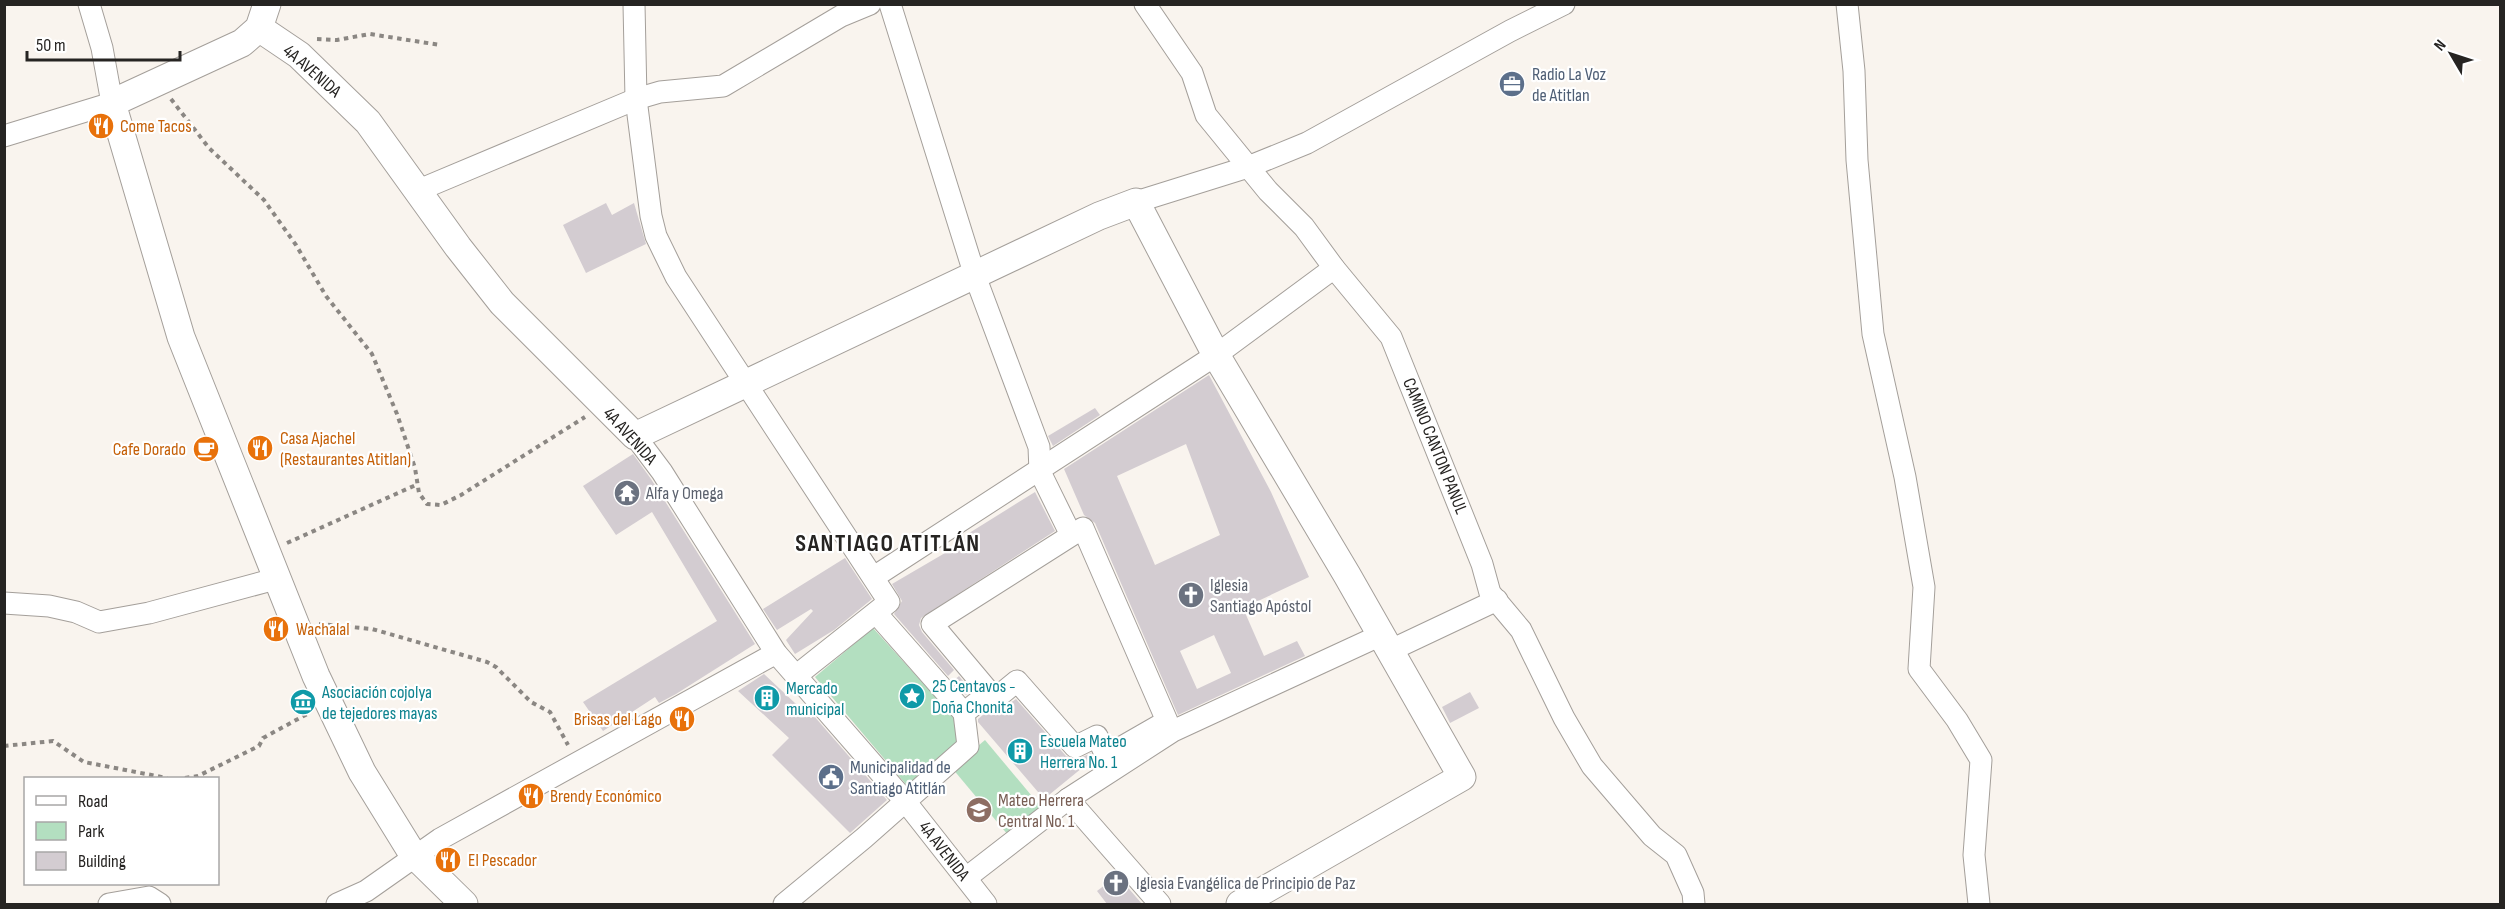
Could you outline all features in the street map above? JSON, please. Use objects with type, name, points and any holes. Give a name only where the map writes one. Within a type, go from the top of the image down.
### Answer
[{"type":"main road","points":[[263,16],[242,43],[112,103],[181,337],[279,578],[297,630],[328,702],[362,772],[415,857],[464,904]]},
{"type":"main road","name":"4A AVENIDA","points":[[263,16],[287,47],[299,55],[368,122],[458,247],[502,303],[635,436]]},
{"type":"main road","points":[[635,436],[1100,216],[1136,202],[1216,355],[1462,777],[1240,904]]},
{"type":"street","points":[[4,136],[112,103],[102,48],[89,4]]},
{"type":"street","points":[[634,4],[636,99],[651,216],[656,236],[676,276],[889,603],[797,675]]},
{"type":"street","points":[[419,190],[636,99],[660,92],[723,86],[832,21],[870,4]]},
{"type":"street","points":[[890,4],[975,276],[1039,447],[1040,472],[1071,535]]},
{"type":"street","name":"CAMINO CANTON PANUL","points":[[1145,4],[1192,73],[1206,115],[1248,167],[1304,227],[1334,268],[1391,337],[1482,564],[1490,593],[1521,630],[1564,718],[1592,766],[1652,837],[1676,855],[1693,893],[1694,904]]},
{"type":"street","points":[[1136,202],[1248,167],[1307,143],[1500,36],[1564,4]]},
{"type":"street","points":[[1847,4],[1854,71],[1857,160],[1873,334],[1905,477],[1924,586],[1919,669],[1957,720],[1981,760],[1974,855],[1978,904]]},
{"type":"street","points":[[874,577],[1040,472],[1216,355],[1334,268]]},
{"type":"street","name":"4A AVENIDA","points":[[635,436],[662,472],[776,653],[904,801],[986,904]]},
{"type":"street","points":[[1083,528],[1167,721],[1106,756],[1097,736],[1075,747],[1017,681],[995,699],[989,693],[932,624],[1083,528]]},
{"type":"street","points":[[4,603],[49,606],[76,612],[99,622],[149,613],[279,578]]},
{"type":"street","points":[[966,878],[1068,799],[1173,731],[1385,643],[1497,600]]},
{"type":"street","points":[[784,904],[968,746],[964,714],[876,613]]},
{"type":"street","points":[[337,904],[366,891],[440,839],[776,653]]},
{"type":"street","points":[[964,714],[989,693]]},
{"type":"street","points":[[1068,799],[1160,904]]},
{"type":"street","points":[[109,904],[149,897],[160,904]]},
{"type":"path","points":[[287,47],[305,39],[338,39],[363,34],[393,36],[411,42],[440,45]]},
{"type":"path","points":[[159,82],[210,148],[264,200],[296,245],[326,296],[372,354],[397,414],[422,500],[428,504],[441,505],[604,406]]},
{"type":"path","points":[[268,552],[418,484]]},
{"type":"path","points":[[297,630],[329,623],[372,629],[487,662],[496,667],[531,702],[550,712],[576,762]]},
{"type":"path","points":[[189,777],[205,773],[259,746],[263,738],[328,702]]},
{"type":"path","points":[[4,746],[53,741],[84,762],[162,777]]},
{"type":"green space","points":[[873,628],[960,724],[959,744],[909,788],[815,677]]},
{"type":"green space","points":[[985,740],[1041,807],[1008,835],[952,768]]},
{"type":"building","points":[[606,203],[612,215],[634,203],[646,244],[586,273],[563,225]]},
{"type":"building","points":[[1209,375],[1271,492],[1309,577],[1243,608],[1264,656],[1297,641],[1305,656],[1178,715],[1095,523],[1084,515],[1064,469]],"holes":[[[1186,444],[1220,535],[1155,565],[1117,476]],[[1214,635],[1231,673],[1197,689],[1180,651]]]},
{"type":"building","points":[[1095,408],[1100,415],[1053,446],[1048,436]]},
{"type":"building","points":[[633,454],[755,644],[676,694],[659,703],[655,697],[603,731],[583,702],[717,621],[652,512],[616,535],[583,486]]},
{"type":"building","points":[[1035,492],[1055,531],[921,618],[919,625],[922,632],[954,670],[948,676],[894,614],[902,601],[892,584],[945,553],[968,538],[966,535]]},
{"type":"building","points":[[845,558],[872,599],[834,630],[795,654],[786,640],[813,611],[811,609],[777,630],[763,609]]},
{"type":"building","name":"Municipalidad de Santiago Atitlán","points":[[764,674],[811,718],[814,716],[887,800],[850,833],[772,755],[789,738],[738,691]]},
{"type":"building","points":[[959,676],[971,691],[966,695],[953,681]]},
{"type":"building","points":[[1470,692],[1479,708],[1450,723],[1442,707]]},
{"type":"building","points":[[1016,699],[1066,756],[1076,760],[1091,753],[1095,762],[1082,768],[1044,799],[978,722],[978,719],[989,710],[998,711]]},
{"type":"building","name":"Iglesia Evangélica de Principio de Paz","points":[[1118,875],[1142,904],[1107,904],[1097,891]]},
{"type":"place","name":"Radio La Voz de Atitlan","points":[[1512,84]]},
{"type":"place","name":"Come Tacos","points":[[101,126]]},
{"type":"place","name":"Casa Ajachel (Restaurantes Atitlan)","points":[[260,448]]},
{"type":"place","name":"Cafe Dorado","points":[[206,449]]},
{"type":"place","name":"Alfa y Omega","points":[[627,493]]},
{"type":"place","name":"Iglesia Santiago Apóstol","points":[[1191,595]]},
{"type":"place","name":"Wachalal","points":[[276,629]]},
{"type":"place","name":"25 Centavos - Doña Chonita","points":[[912,696]]},
{"type":"place","name":"Mercado municipal","points":[[767,698]]},
{"type":"place","name":"Asociación cojolya de tejedores mayas","points":[[303,702]]},
{"type":"place","name":"Brisas del Lago","points":[[682,719]]},
{"type":"place","name":"Escuela Mateo Herrera No. 1","points":[[1020,751]]},
{"type":"place","name":"Municipalidad de Santiago Atitlán","points":[[831,777]]},
{"type":"place","name":"Brendy Económico","points":[[531,796]]},
{"type":"place","name":"Mateo Herrera Central No. 1","points":[[979,810]]},
{"type":"place","name":"El Pescador","points":[[448,860]]},
{"type":"place","name":"Iglesia Evangélica de Principio de Paz","points":[[1116,883]]},
{"type":"district","name":"SANTIAGO ATITLÁN","points":[[888,543]]}]
